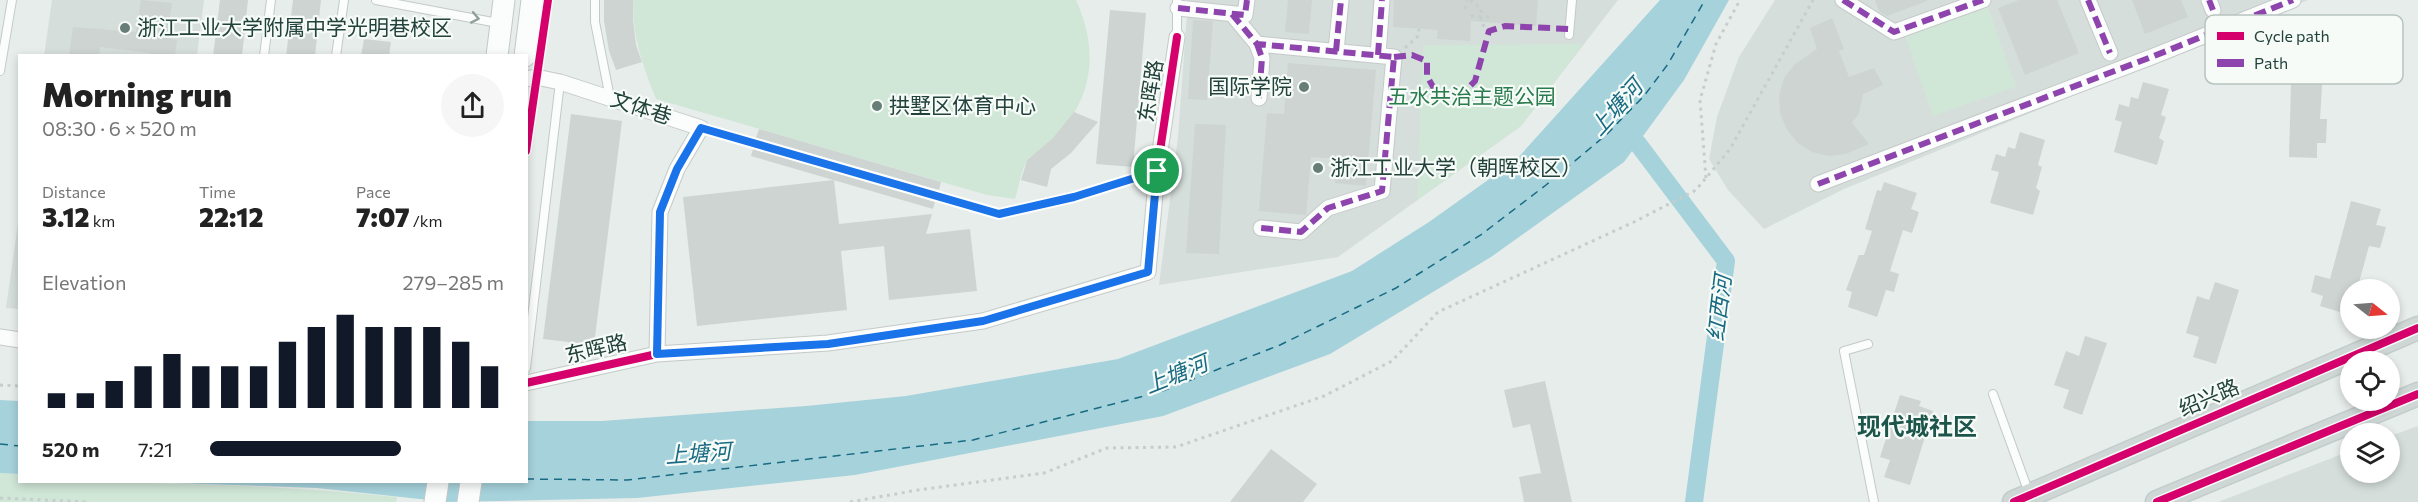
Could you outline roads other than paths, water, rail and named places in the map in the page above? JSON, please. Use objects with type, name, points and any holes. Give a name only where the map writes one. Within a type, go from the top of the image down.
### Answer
[{"type":"main road","points":[[497,54],[504,0]]},
{"type":"main road","points":[[525,54],[532,0]]},
{"type":"main road","name":"绍兴路","points":[[2021,498],[2418,328]]},
{"type":"main road","points":[[2157,502],[2418,394]]},
{"type":"main road","points":[[435,502],[438,483]]},
{"type":"main road","points":[[468,502],[471,483]]},
{"type":"street","points":[[1177,4],[1245,15],[1247,0]]},
{"type":"street","points":[[1336,51],[1341,0]]},
{"type":"street","points":[[1378,55],[1383,0]]},
{"type":"street","points":[[1843,0],[1894,32],[1983,0]]},
{"type":"street","points":[[2088,0],[2110,53]]},
{"type":"street","points":[[2256,15],[2293,0]]},
{"type":"street","points":[[1232,14],[1257,44],[1262,58],[1259,98]]},
{"type":"street","points":[[1818,184],[2205,35]]},
{"type":"street","name":"东晖路","points":[[528,383],[657,354],[828,344],[983,321],[1148,272],[1157,171],[1177,37]]},
{"type":"street","points":[[1257,44],[1394,57],[1382,191],[1328,208],[1301,232],[1261,228]]},
{"type":"street","name":"文体巷","points":[[528,79],[536,77],[560,82],[701,128],[677,169],[660,212],[657,354]]},
{"type":"street","points":[[0,337],[18,340]]},
{"type":"lane","points":[[0,71],[12,0]]},
{"type":"lane","points":[[264,54],[271,0]]},
{"type":"lane","points":[[336,54],[344,0]]},
{"type":"lane","points":[[376,0],[406,2],[501,23]]},
{"type":"lane","points":[[595,0],[595,22],[610,98]]},
{"type":"lane","points":[[1569,35],[1572,0]]},
{"type":"lane","points":[[1177,4],[1177,37]]},
{"type":"lane","points":[[528,351],[560,82]]},
{"type":"lane","points":[[701,128],[999,214],[1074,197],[1157,171]]},
{"type":"lane","points":[[1868,344],[1844,351],[1874,502]]},
{"type":"lane","points":[[1993,394],[2021,498]]},
{"type":"water","name":"上塘河","points":[[1660,0],[1729,0],[1684,80],[1624,162],[1491,257],[1330,354],[1163,416],[855,475],[637,498],[448,502],[317,488],[174,483],[528,483],[528,421],[602,421],[906,396],[1118,359],[1352,271],[1429,222],[1516,160]]},
{"type":"water","points":[[0,400],[18,401],[18,474],[0,473]]},
{"type":"waterway","name":"红西河","points":[[1623,127],[1726,261],[1694,502]]},
{"type":"place","name":"浙江工业大学附属中学光明巷校区","points":[[125,28]]},
{"type":"place","name":"国际学院","points":[[1304,87]]},
{"type":"place","name":"拱墅区体育中心","points":[[877,106]]},
{"type":"place","name":"浙江工业大学（朝晖校区）","points":[[1318,168]]},
{"type":"district","name":"现代城社区","points":[[1917,427]]},
{"type":"park label","name":"五水共治主题公园","points":[[1472,97]]}]
